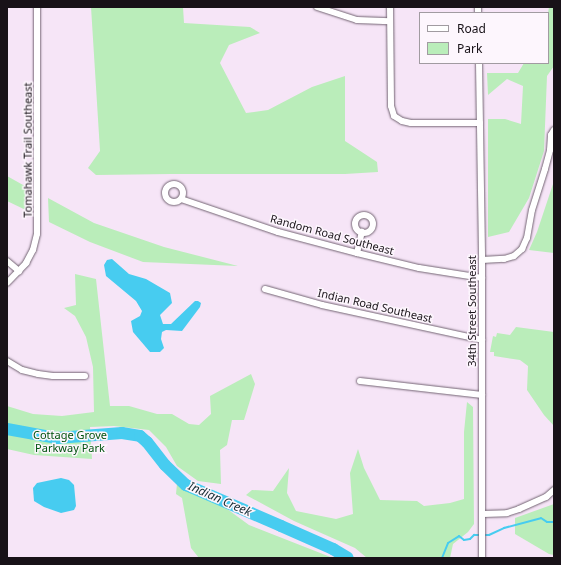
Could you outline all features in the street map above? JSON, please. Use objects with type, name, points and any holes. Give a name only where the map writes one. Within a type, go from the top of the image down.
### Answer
[{"type":"street","name":"Tomahawk Trail Southeast","points":[[7,283],[20,271],[33,250],[39,217],[37,7]]},
{"type":"street","points":[[317,7],[357,20],[390,21]]},
{"type":"street","points":[[390,7],[391,106],[394,116],[402,122],[411,123],[480,123]]},
{"type":"street","name":"34th Street Southeast","points":[[479,64],[482,260],[482,558]]},
{"type":"street","points":[[482,260],[504,259],[514,256],[522,249],[527,238],[532,210],[547,162],[551,136],[554,130]]},
{"type":"street","name":"Random Road Southeast","points":[[181,199],[278,232],[357,253],[419,268],[482,278]]},
{"type":"street","points":[[357,253],[362,232]]},
{"type":"street","points":[[7,261],[20,271]]},
{"type":"street","name":"Indian Road Southeast","points":[[265,289],[322,305],[482,340]]},
{"type":"street","points":[[7,362],[22,370],[38,374],[53,376],[85,376]]},
{"type":"street","points":[[360,381],[482,395]]},
{"type":"street","points":[[483,514],[507,513],[519,509],[546,497],[554,490]]},
{"type":"green space","points":[[91,7],[183,7],[184,23],[250,27],[260,33],[229,45],[220,63],[246,113],[268,110],[312,87],[345,76],[345,141],[377,162],[378,172],[345,174],[96,175],[88,168],[100,151]]},
{"type":"green space","points":[[549,7],[554,7],[554,66],[547,76],[544,151],[529,198],[509,232],[488,237],[488,119],[505,119],[521,124],[523,86],[507,79],[488,95],[487,73],[518,73],[523,64],[549,64]]},
{"type":"green space","points":[[7,176],[32,190],[32,213],[7,201]]},
{"type":"green space","points":[[554,181],[554,253],[529,250],[537,232]]},
{"type":"green space","points":[[48,198],[94,223],[164,247],[238,266],[143,262],[90,242],[49,222]]},
{"type":"green space","name":"Cottage Grove Parkway Park","points":[[75,274],[96,279],[110,406],[129,406],[157,414],[172,414],[189,424],[199,425],[211,414],[210,396],[251,374],[255,384],[244,420],[232,420],[227,445],[220,450],[221,484],[198,481],[177,466],[166,447],[149,430],[114,426],[90,427],[92,459],[34,455],[7,449],[7,406],[33,414],[62,416],[94,412],[93,367],[86,337],[75,316],[64,308],[76,305]]},
{"type":"green space","points":[[516,327],[554,332],[554,426],[544,415],[527,390],[528,366],[520,360],[494,356],[494,352],[490,352],[493,336],[496,337],[497,333],[510,335]]},
{"type":"green space","points":[[467,402],[473,407],[474,524],[468,532],[453,544],[450,558],[367,558],[355,548],[294,521],[246,495],[252,490],[273,491],[289,468],[287,493],[296,511],[336,519],[353,514],[350,473],[358,449],[364,468],[380,500],[417,501],[424,506],[450,503],[464,499],[464,432]]},
{"type":"green space","points":[[178,473],[249,525],[333,558],[199,558],[191,548],[182,498],[176,494]]},
{"type":"green space","points":[[554,504],[554,555],[549,554],[515,534],[515,518]]},
{"type":"water","points":[[112,259],[129,274],[146,279],[170,293],[172,303],[160,315],[163,324],[171,324],[195,301],[201,303],[200,307],[182,331],[166,330],[162,332],[161,339],[164,348],[160,352],[150,352],[133,332],[131,321],[140,316],[142,311],[136,301],[106,276],[104,265],[107,260]]},
{"type":"water","points":[[61,478],[69,480],[74,485],[76,506],[74,510],[61,513],[44,507],[34,501],[33,488],[37,483]]},
{"type":"waterway","name":"Indian Creek","points":[[7,429],[57,438],[122,433],[140,436],[147,442],[165,465],[186,485],[333,549],[348,558]]},
{"type":"waterway","points":[[442,558],[448,543],[459,536],[464,540],[470,539],[474,535],[489,535],[504,528],[541,518],[547,522],[554,522]]}]
